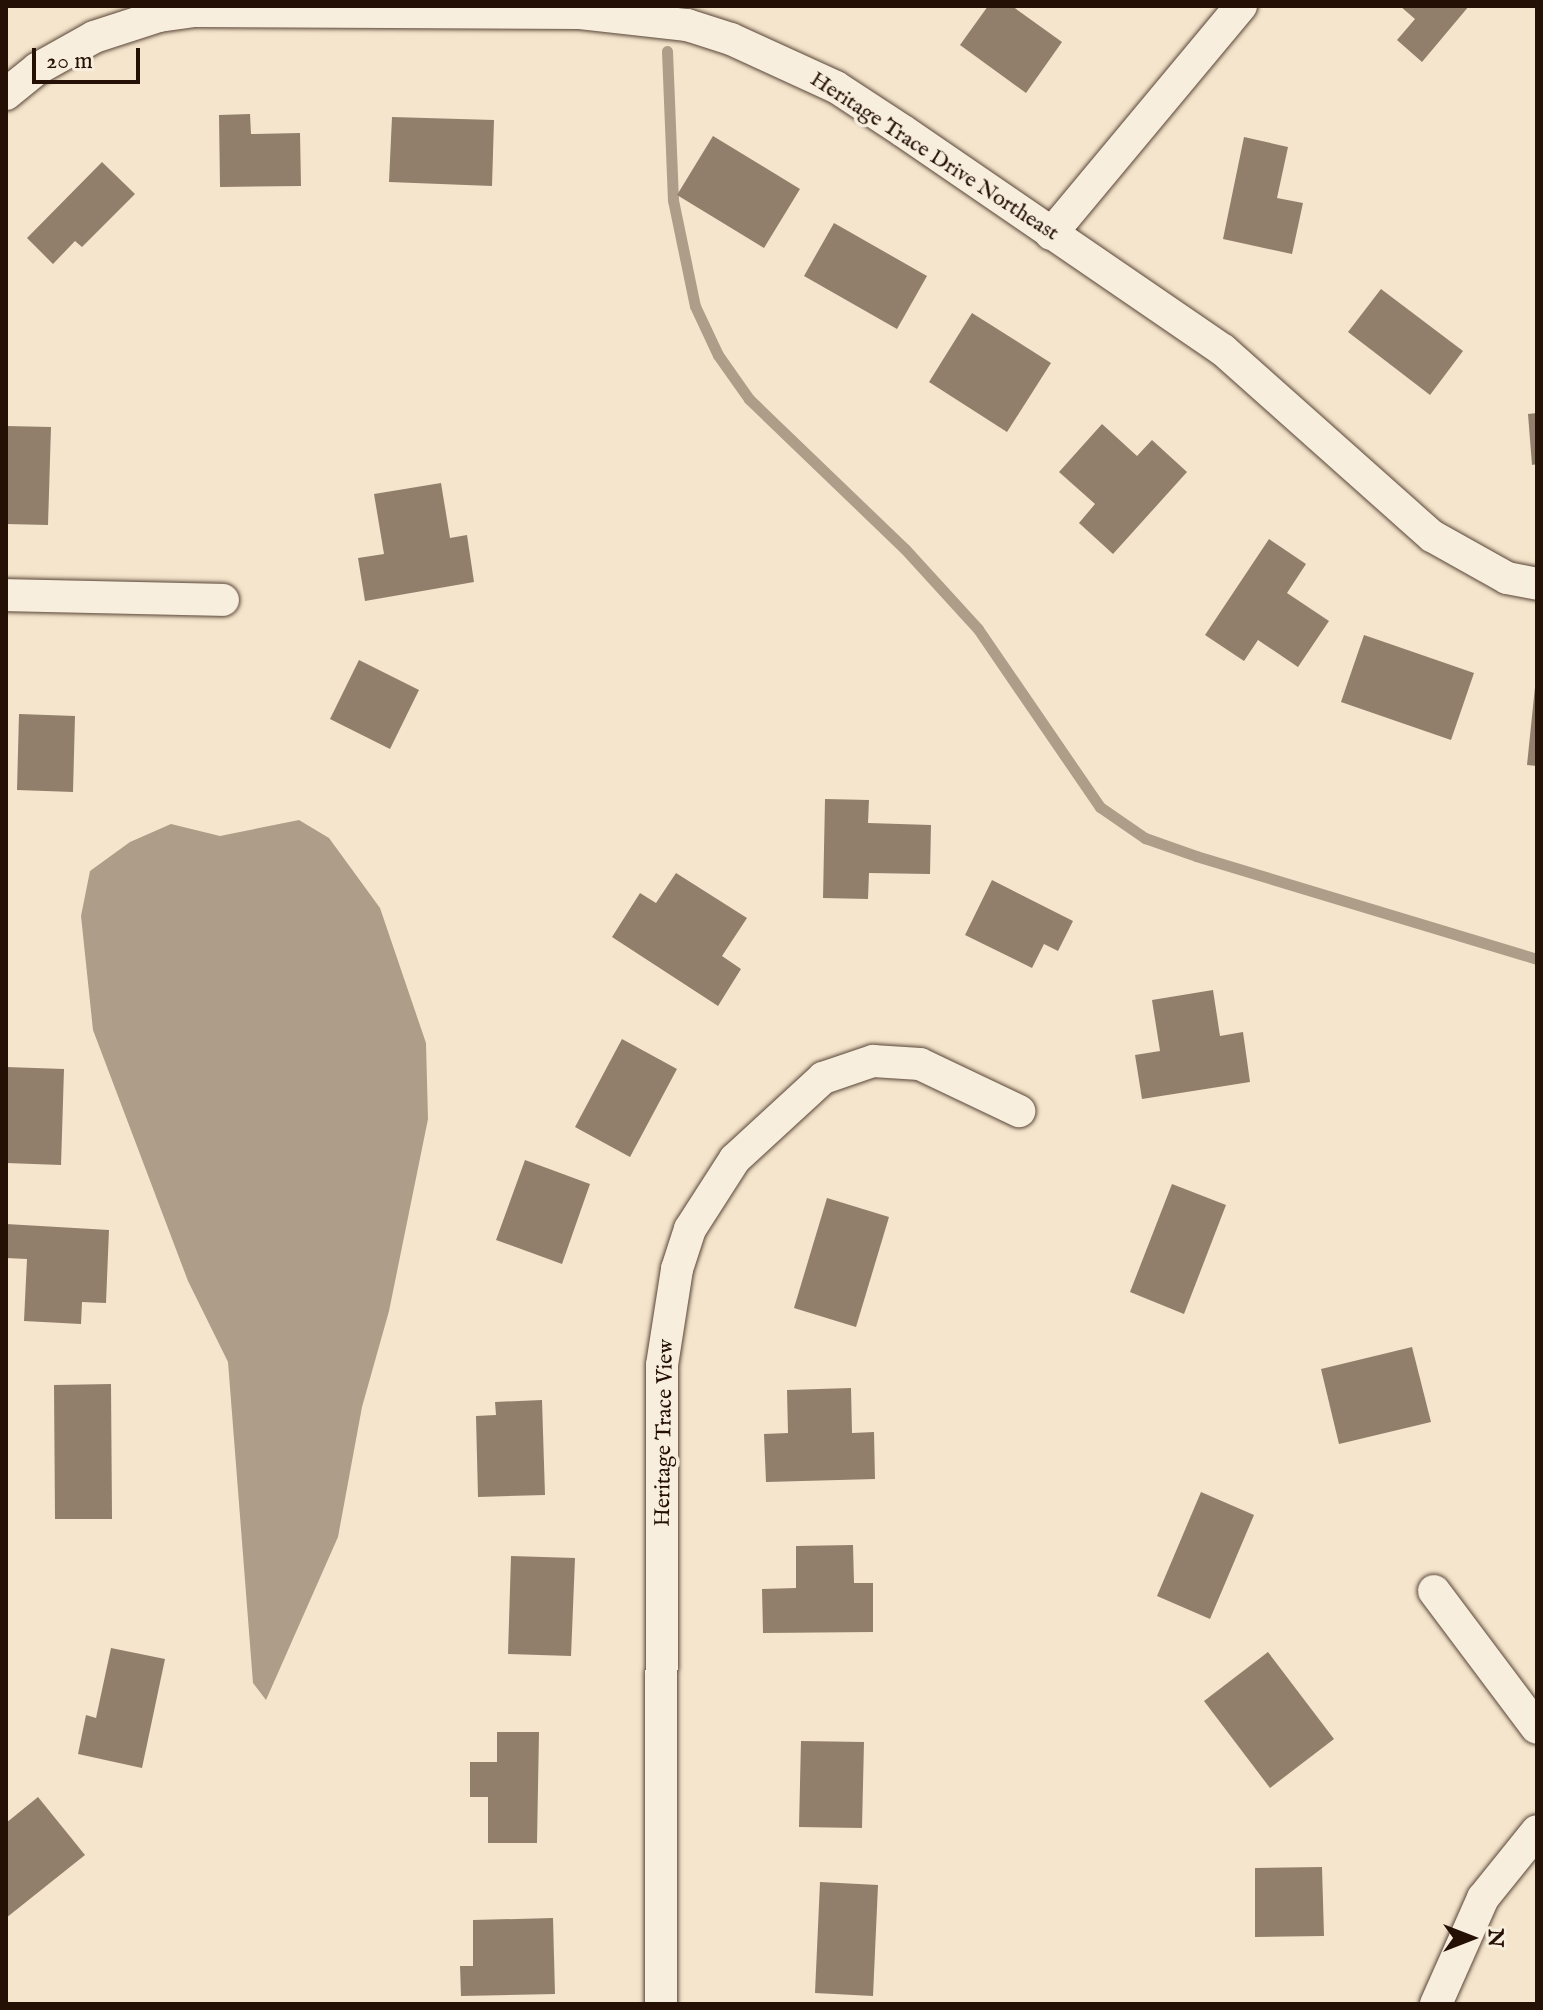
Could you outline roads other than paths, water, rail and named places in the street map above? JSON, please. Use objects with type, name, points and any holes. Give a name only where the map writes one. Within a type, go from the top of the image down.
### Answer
[{"type":"street","points":[[1051,234],[1241,6]]},
{"type":"street","name":"Heritage Trace Drive Northeast","points":[[6,94],[37,69],[94,37],[138,21],[195,11],[638,17],[731,39],[836,87],[1248,369],[1432,536],[1507,578],[1537,584]]},
{"type":"street","points":[[6,595],[223,600]]},
{"type":"street","name":"Heritage Trace View","points":[[661,2004],[662,1365],[677,1269],[690,1229],[735,1159],[823,1078],[873,1061],[920,1064],[1019,1111]]},
{"type":"street","points":[[1434,1591],[1537,1728]]},
{"type":"street","points":[[1436,2004],[1483,1898],[1537,1831]]},
{"type":"waterway","points":[[667,51],[673,200],[695,306],[718,355],[749,399],[905,549],[978,629],[1100,807],[1145,838],[1196,856],[1537,959]]}]
